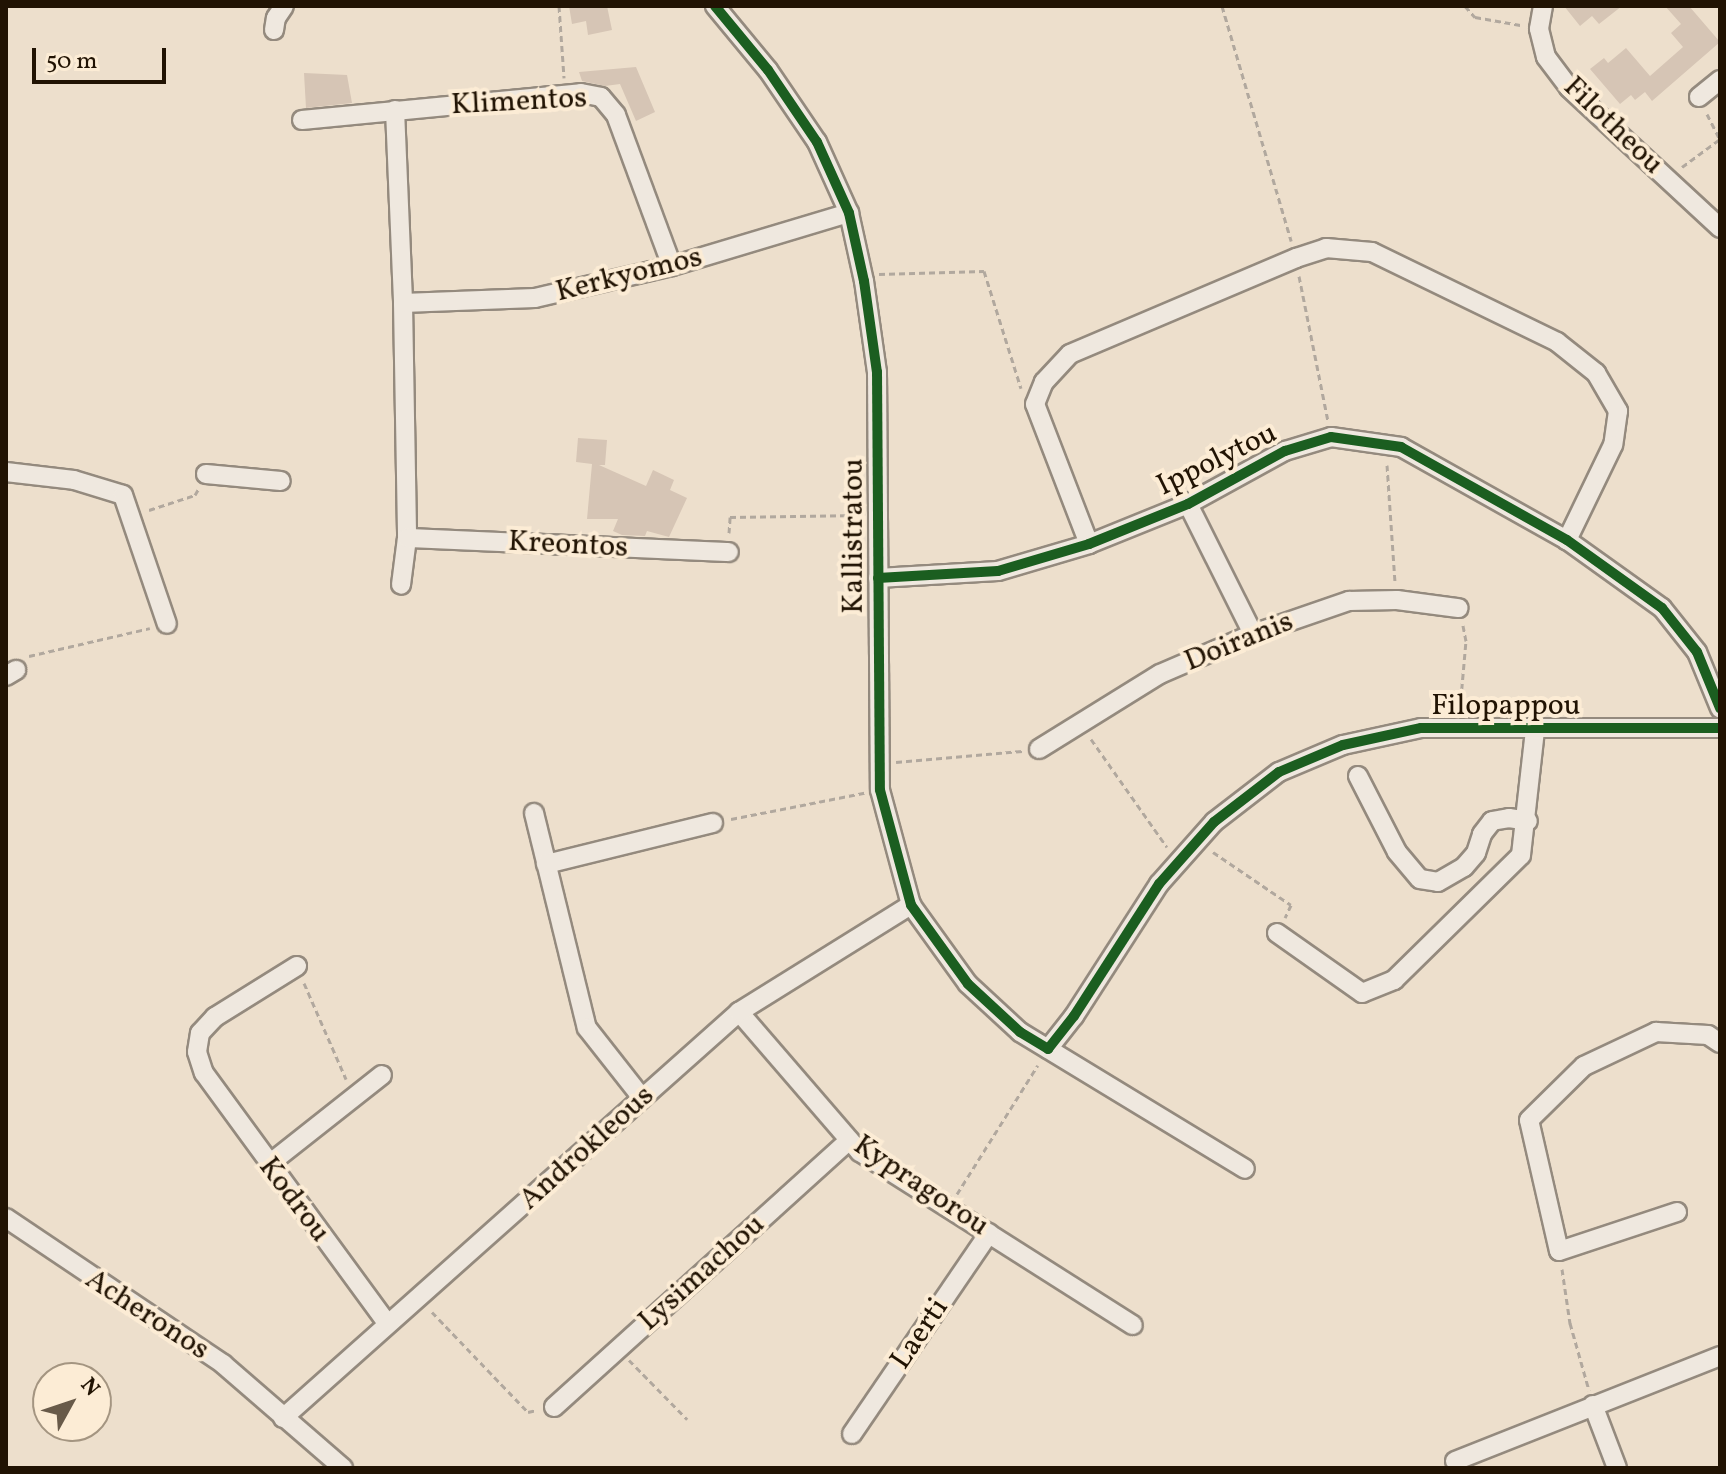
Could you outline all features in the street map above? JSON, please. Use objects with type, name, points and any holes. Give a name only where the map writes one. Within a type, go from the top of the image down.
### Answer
[{"type":"street","points":[[274,30],[276,18],[284,6]]},
{"type":"street","name":"Kallistratou","points":[[715,6],[768,70],[817,142],[849,213],[863,274],[877,372],[880,790],[911,905],[968,984],[1020,1032],[1245,1169]]},
{"type":"street","points":[[1539,29],[1543,6]]},
{"type":"street","name":"Filotheou","points":[[1539,29],[1546,57],[1569,88],[1720,228]]},
{"type":"street","points":[[1699,97],[1720,80]]},
{"type":"street","name":"Klimentos","points":[[302,120],[565,94],[601,97],[616,115],[672,266]]},
{"type":"street","points":[[395,110],[403,303],[407,538],[401,585]]},
{"type":"street","name":"Kerkyomos","points":[[403,303],[535,298],[672,266],[849,213]]},
{"type":"street","points":[[1089,544],[1035,404],[1044,382],[1070,354],[1326,248],[1372,252],[1557,342],[1596,373],[1618,411],[1613,445],[1567,540]]},
{"type":"street","name":"Ippolytou","points":[[878,578],[998,571],[1089,544],[1188,504],[1285,451],[1331,437],[1401,447],[1567,540],[1662,608],[1697,652],[1720,708]]},
{"type":"street","points":[[6,472],[74,480],[123,495],[167,624]]},
{"type":"street","points":[[206,474],[281,481]]},
{"type":"street","points":[[1188,504],[1253,634]]},
{"type":"street","name":"Kreontos","points":[[407,538],[729,552]]},
{"type":"street","name":"Doiranis","points":[[1039,749],[1160,674],[1253,634],[1349,601],[1397,600],[1458,608]]},
{"type":"street","name":"Filopappou","points":[[1048,1049],[1074,1016],[1159,884],[1214,822],[1279,772],[1343,745],[1421,728],[1720,728]]},
{"type":"street","points":[[1277,933],[1362,993],[1394,980],[1521,855],[1528,821],[1535,730]]},
{"type":"street","points":[[1358,776],[1397,852],[1408,870],[1420,879],[1438,882],[1464,867],[1476,853],[1482,834],[1492,821],[1509,818],[1528,821]]},
{"type":"street","points":[[534,813],[587,1028],[642,1098]]},
{"type":"street","points":[[546,864],[713,823]]},
{"type":"street","name":"Androkleous","points":[[283,1418],[739,1012],[911,905]]},
{"type":"street","name":"Kodrou","points":[[297,966],[215,1017],[200,1033],[197,1052],[204,1073],[268,1165],[388,1324]]},
{"type":"street","name":"Kypragorou","points":[[739,1012],[860,1152],[1133,1325]]},
{"type":"street","points":[[1677,1212],[1559,1251],[1529,1120],[1584,1066],[1656,1032],[1708,1035],[1720,1043]]},
{"type":"street","points":[[268,1165],[382,1075]]},
{"type":"street","name":"Lysimachou","points":[[554,1407],[849,1140]]},
{"type":"street","name":"Acheronos","points":[[6,1218],[223,1364],[343,1468]]},
{"type":"street","name":"Laerti","points":[[852,1434],[989,1233]]},
{"type":"street","points":[[1455,1461],[1720,1356]]},
{"type":"street","points":[[1593,1405],[1617,1468]]},
{"type":"path","points":[[559,6],[565,94]]},
{"type":"path","points":[[1222,6],[1296,258],[1331,437]]},
{"type":"path","points":[[1465,6],[1475,17],[1539,29]]},
{"type":"path","points":[[1666,178],[1720,139],[1699,97]]},
{"type":"path","points":[[863,274],[984,271],[1020,388],[1039,394]]},
{"type":"path","points":[[1385,445],[1397,600]]},
{"type":"path","points":[[130,516],[195,495],[206,474]]},
{"type":"path","points":[[729,552],[730,517],[878,515]]},
{"type":"path","points":[[1458,608],[1466,641],[1458,729]]},
{"type":"path","points":[[11,673],[24,657],[167,624]]},
{"type":"path","points":[[1080,722],[1178,862]]},
{"type":"path","points":[[880,764],[1039,749]]},
{"type":"path","points":[[713,823],[880,790]]},
{"type":"path","points":[[1197,841],[1291,905],[1277,933]]},
{"type":"path","points":[[297,966],[354,1097]]},
{"type":"path","points":[[949,1207],[1048,1049]]},
{"type":"path","points":[[1559,1251],[1570,1323],[1593,1405]]},
{"type":"path","points":[[418,1297],[528,1412],[554,1407]]},
{"type":"path","points":[[618,1348],[687,1419]]},
{"type":"building","points":[[569,6],[607,6],[612,30],[588,35],[586,21],[572,24]]},
{"type":"building","points":[[1564,6],[1622,6],[1599,24],[1592,16],[1580,26]]},
{"type":"building","points":[[1665,6],[1689,6],[1720,42],[1652,101],[1645,92],[1635,100],[1631,95],[1620,104],[1590,69],[1604,58],[1608,63],[1626,48],[1650,76],[1683,47],[1671,33],[1681,24]]},
{"type":"building","points":[[636,67],[655,112],[636,121],[620,84],[605,86],[582,81],[579,72]]},
{"type":"building","points":[[304,73],[347,75],[352,103],[306,108]]},
{"type":"building","points":[[578,438],[607,440],[605,465],[599,465],[646,486],[653,470],[674,480],[670,490],[687,498],[669,537],[647,531],[645,536],[622,535],[613,531],[618,519],[587,519],[592,464],[576,462]]},
{"type":"cycle path","points":[[715,6],[768,70],[817,142],[849,213],[864,281],[877,372],[880,790],[911,905],[968,984],[1020,1032],[1048,1049],[1074,1016],[1159,884],[1214,822],[1279,772],[1343,745],[1421,728],[1720,728]]},
{"type":"cycle path","points":[[878,578],[998,571],[1089,544],[1188,504],[1285,451],[1331,437],[1401,447],[1567,540],[1662,608],[1697,652],[1720,708]]}]
